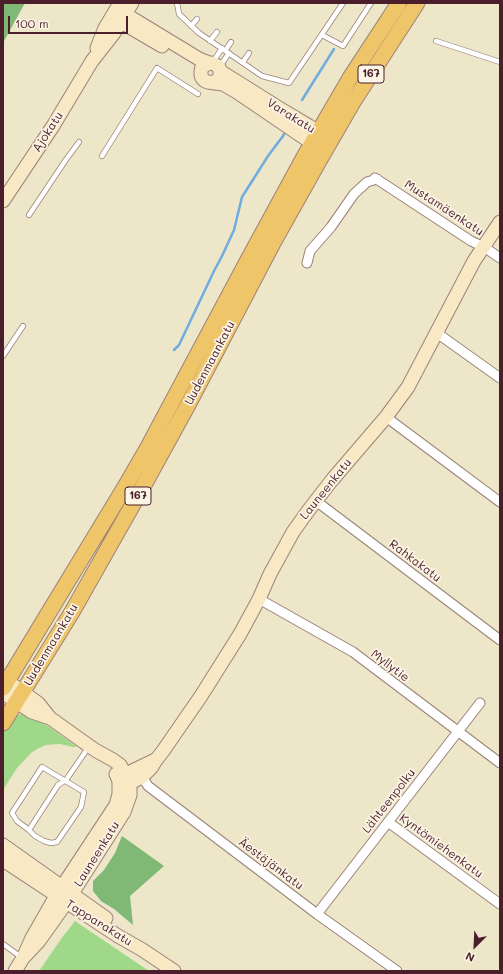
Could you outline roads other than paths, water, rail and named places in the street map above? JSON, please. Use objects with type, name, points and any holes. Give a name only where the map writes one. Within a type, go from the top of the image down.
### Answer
[{"type":"main road","name":"Uudenmaankatu","points":[[4,685],[136,468],[252,251],[310,135],[350,78],[399,3]]},
{"type":"main road","name":"Uudenmaankatu","points":[[3,723],[72,612],[145,483],[274,241],[327,146],[417,3]]},
{"type":"street","name":"Varakatu","points":[[121,12],[215,69],[223,84],[276,113],[327,146]]},
{"type":"street","name":"Ajokatu","points":[[3,201],[53,126],[92,61],[105,28],[121,12]]},
{"type":"street","points":[[121,12],[196,66],[205,81],[208,82],[215,69]]},
{"type":"street","name":"Mustamäenkatu","points":[[307,263],[310,251],[331,227],[354,194],[367,182],[376,178],[471,241],[484,247],[500,258]]},
{"type":"street","name":"Launeenkatu","points":[[15,971],[32,938],[64,895],[116,805],[119,794],[131,777],[152,768],[201,696],[240,634],[293,532],[332,480],[386,417],[408,387],[467,272],[500,222]]},
{"type":"street","points":[[437,333],[500,378]]},
{"type":"street","points":[[386,417],[500,502]]},
{"type":"street","name":"Rahkakatu","points":[[316,501],[500,640]]},
{"type":"street","name":"Myllytie","points":[[259,598],[353,652],[500,763]]},
{"type":"street","points":[[4,685],[20,697],[32,712],[50,718],[92,748],[114,771],[131,777]]},
{"type":"street","name":"Lähteenpolku","points":[[317,914],[480,703]]},
{"type":"street","name":"Äestäjänkatu","points":[[131,777],[148,786],[317,914],[397,971]]},
{"type":"street","name":"Kyntömiehenkatu","points":[[388,822],[500,904]]},
{"type":"street","points":[[3,845],[64,895]]},
{"type":"street","points":[[3,860],[64,895]]},
{"type":"street","name":"Tapparakatu","points":[[64,895],[118,936],[174,971]]},
{"type":"lane","points":[[177,3],[179,14],[210,41],[262,76],[289,83],[343,3]]},
{"type":"lane","points":[[322,35],[343,46],[371,3]]},
{"type":"lane","points":[[191,26],[197,19]]},
{"type":"lane","points":[[210,41],[217,32]]},
{"type":"lane","points":[[436,41],[500,62]]},
{"type":"lane","points":[[215,69],[231,42]]},
{"type":"lane","points":[[215,69],[225,51]]},
{"type":"lane","points":[[243,62],[249,53]]},
{"type":"lane","points":[[102,156],[157,68],[198,94]]},
{"type":"lane","points":[[29,215],[79,142]]},
{"type":"lane","points":[[3,356],[23,326]]},
{"type":"lane","points":[[29,830],[58,785],[66,780],[92,748]]},
{"type":"lane","points":[[42,767],[66,780],[84,792],[81,807],[57,842],[51,843],[44,841],[35,836],[17,821],[12,812],[42,767]]},
{"type":"lane","points":[[3,944],[23,958]]},
{"type":"waterway","points":[[302,100],[334,49]]},
{"type":"waterway","points":[[174,350],[179,345],[234,230],[242,197],[286,130]]}]
